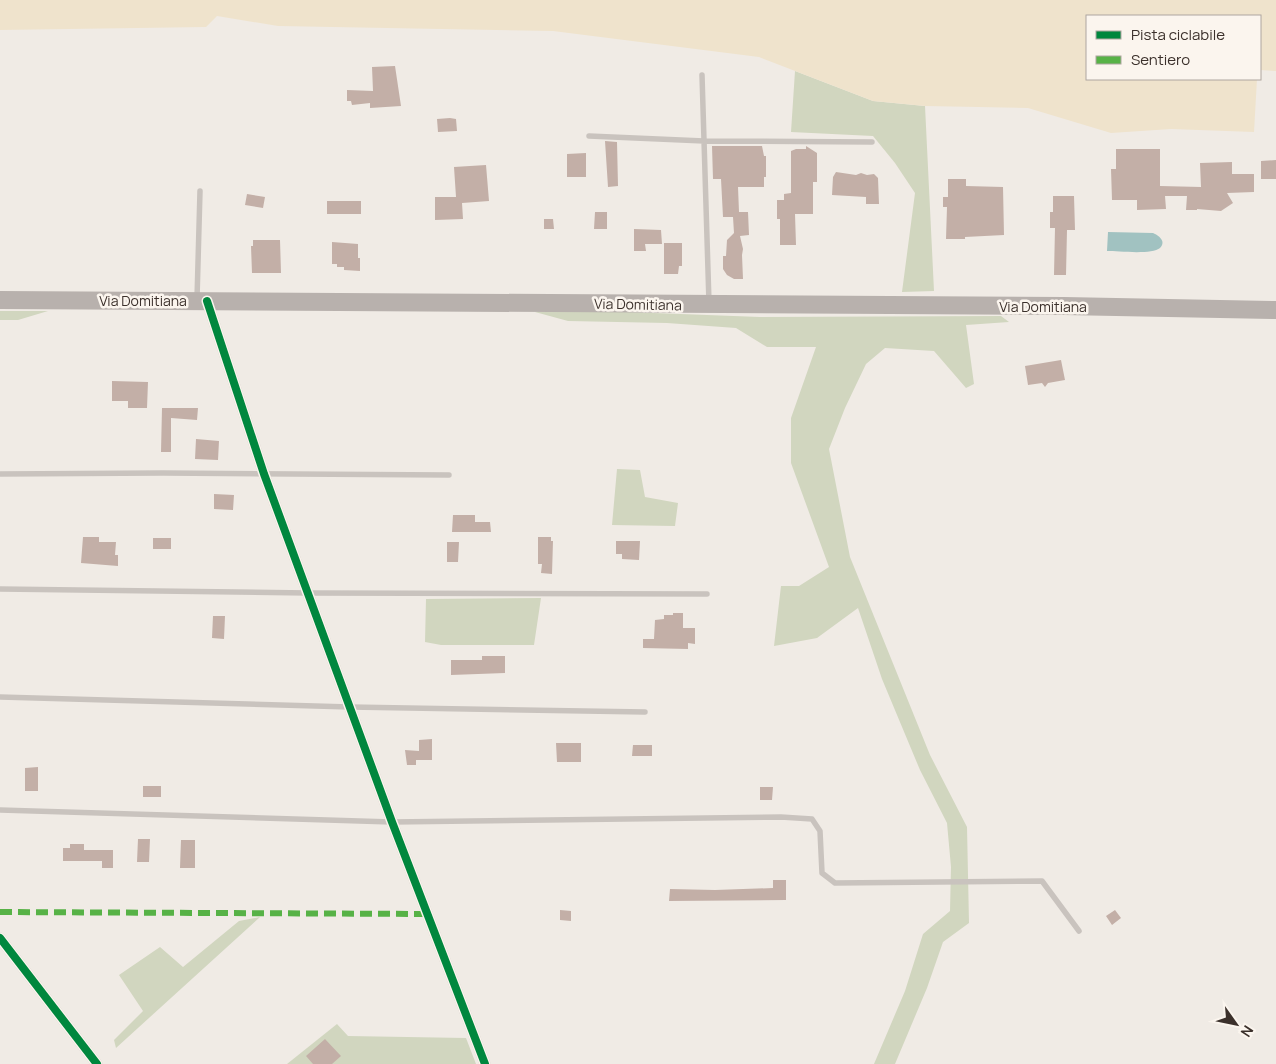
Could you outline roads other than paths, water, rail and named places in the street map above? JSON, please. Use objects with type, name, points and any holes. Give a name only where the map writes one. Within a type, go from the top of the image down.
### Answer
[{"type":"main road","name":"Via Domitiana","points":[[0,300],[1064,306],[1276,310]]},
{"type":"street","points":[[202,301],[392,822],[485,1064]]},
{"type":"street","points":[[0,938],[98,1064]]},
{"type":"lane","points":[[702,75],[709,305]]},
{"type":"lane","points":[[589,136],[704,141],[872,142]]},
{"type":"lane","points":[[200,191],[202,301]]},
{"type":"lane","points":[[0,474],[449,475]]},
{"type":"lane","points":[[0,589],[308,593],[708,594]]},
{"type":"lane","points":[[0,697],[350,707],[645,712]]},
{"type":"lane","points":[[0,810],[392,822],[781,817],[812,819],[820,831],[822,873],[835,883],[1042,881],[1079,931]]},
{"type":"water","points":[[1108,232],[1153,233],[1163,243],[1160,248],[1150,251],[1107,251]]}]
